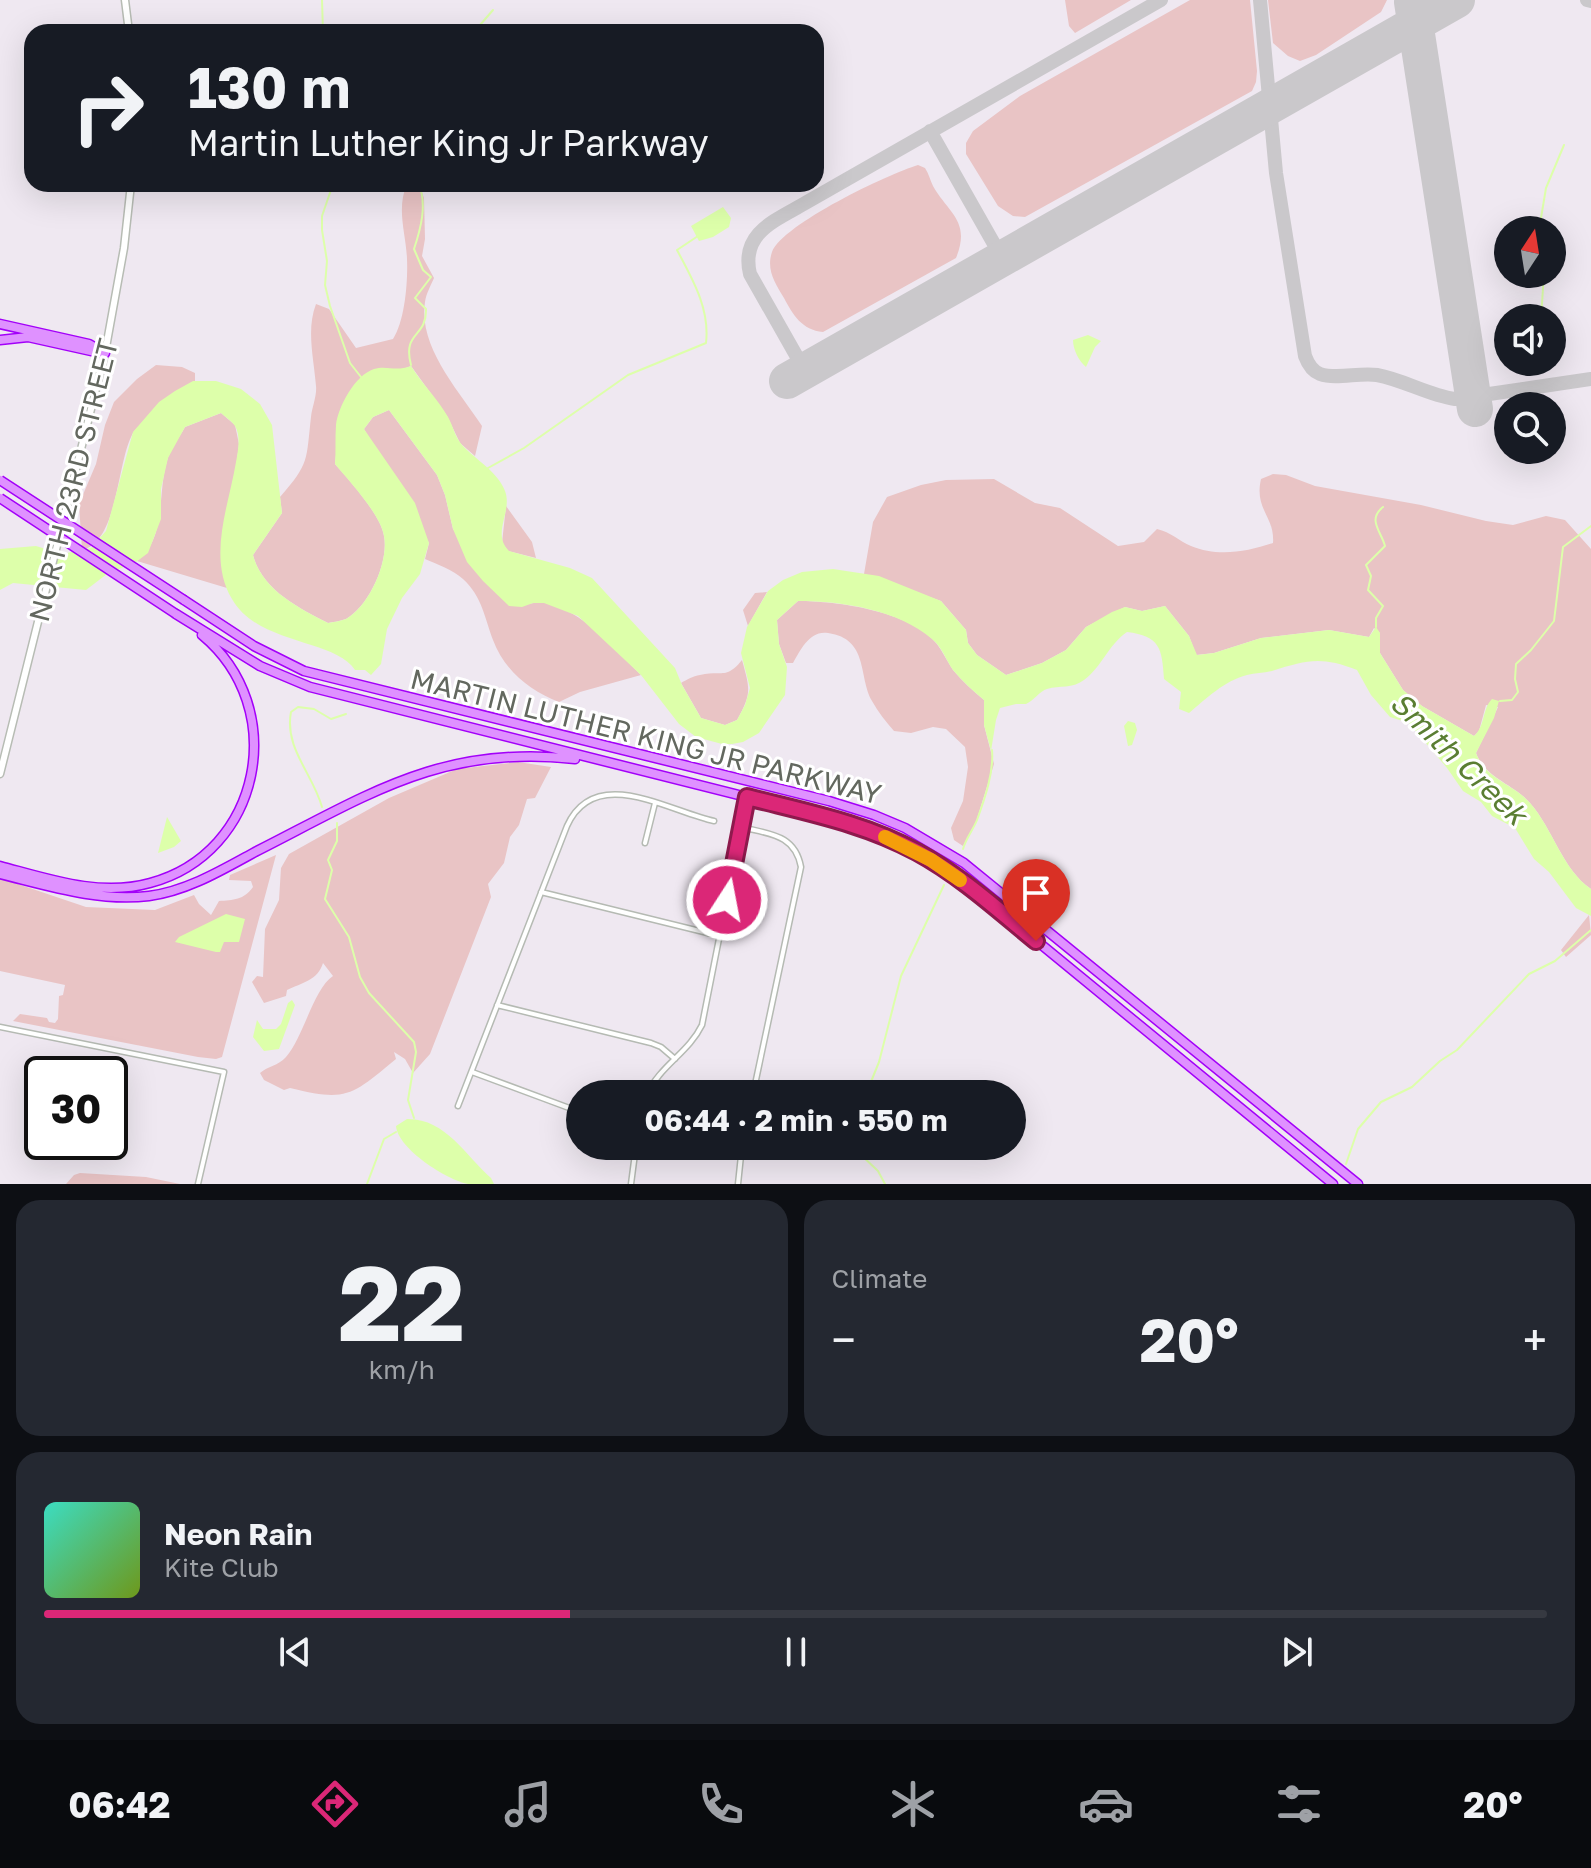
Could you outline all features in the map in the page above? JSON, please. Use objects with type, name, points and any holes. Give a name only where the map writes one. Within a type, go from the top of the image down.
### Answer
[{"type":"highway","points":[[0,324],[89,344],[105,353]]},
{"type":"highway","points":[[0,340],[28,337],[105,353]]},
{"type":"highway","name":"MARTIN LUTHER KING JR PARKWAY","points":[[0,480],[254,646],[304,671],[829,801],[874,815],[918,835],[945,850],[1014,902],[1358,1184]]},
{"type":"highway","name":"MARTIN LUTHER KING JR PARKWAY","points":[[0,498],[260,666],[310,687],[858,826],[897,842],[931,860],[976,891],[1333,1184]]},
{"type":"highway","points":[[0,866],[84,886],[132,887],[182,871],[207,853],[229,827],[246,796],[253,769],[254,740],[249,706],[229,663],[209,641],[176,614]]},
{"type":"highway","points":[[0,874],[112,898],[152,896],[195,883],[384,786],[432,769],[475,759],[512,756],[549,756],[607,763]]},
{"type":"main road","points":[[125,0],[128,24]]},
{"type":"main road","name":"NORTH 23RD STREET","points":[[0,774],[105,353],[121,271],[130,192]]},
{"type":"street","points":[[458,1106],[570,819],[585,802],[599,795],[614,793],[714,821]]},
{"type":"street","points":[[656,1080],[691,1044],[702,1025],[747,797]]},
{"type":"street","points":[[645,843],[655,803]]},
{"type":"street","points":[[741,827],[775,835],[792,844],[801,867],[756,1080]]},
{"type":"street","points":[[541,892],[720,936]]},
{"type":"street","points":[[497,1005],[651,1043],[675,1059]]},
{"type":"street","points":[[0,1027],[224,1072],[198,1184]]},
{"type":"street","points":[[472,1072],[566,1107]]},
{"type":"street","points":[[631,1184],[634,1160]]},
{"type":"street","points":[[738,1184],[741,1160]]},
{"type":"shaded area","points":[[1065,0],[1131,0],[1075,33],[1069,26]]},
{"type":"shaded area","points":[[1190,0],[1250,0],[1257,71],[1252,91],[1025,217],[1013,216],[998,206],[966,154],[966,143],[973,131],[1020,96]]},
{"type":"shaded area","points":[[1268,0],[1387,0],[1381,12],[1316,55],[1300,61],[1288,56],[1273,43]]},
{"type":"shaded area","points":[[918,165],[925,168],[933,186],[960,226],[956,258],[823,332],[804,325],[775,282],[770,265],[772,252],[795,228],[838,201]]},
{"type":"shaded area","points":[[422,192],[424,198],[425,239],[422,256],[434,278],[425,302],[424,319],[428,335],[442,368],[482,426],[475,456],[460,443],[447,416],[411,366],[398,371],[385,368],[337,446],[335,464],[377,518],[384,536],[383,558],[376,582],[362,604],[346,619],[328,623],[273,588],[264,578],[253,555],[282,513],[280,497],[305,460],[316,390],[311,334],[316,304],[329,309],[356,348],[393,339],[397,331],[407,278],[402,212],[404,193]]},
{"type":"shaded area","points":[[156,365],[182,367],[195,373],[195,381],[133,433],[110,517],[94,544],[82,550],[79,504],[96,464],[114,402]]},
{"type":"shaded area","points":[[389,410],[437,475],[453,529],[509,605],[546,603],[573,614],[598,632],[641,675],[580,692],[559,702],[538,692],[511,670],[498,651],[475,593],[455,573],[425,559],[429,543],[364,429],[373,417]]},
{"type":"shaded area","points":[[221,413],[235,425],[239,444],[223,572],[227,588],[137,561],[153,540],[157,528],[164,474],[172,448],[185,427]]},
{"type":"shaded area","points":[[1273,474],[1286,475],[1315,486],[1421,505],[1486,521],[1513,525],[1546,516],[1565,520],[1591,549],[1591,889],[1572,871],[1530,803],[1486,769],[1476,753],[1498,707],[1486,705],[1479,731],[1474,736],[1422,706],[1403,690],[1380,653],[1380,633],[1374,628],[1369,637],[1329,630],[1261,638],[1214,653],[1196,655],[1189,636],[1165,606],[1142,611],[1125,607],[1086,627],[1066,650],[1042,663],[1006,675],[977,655],[968,643],[966,630],[941,601],[864,574],[873,522],[887,497],[921,485],[946,480],[994,479],[1035,503],[1060,508],[1118,546],[1144,542],[1157,529],[1191,546],[1232,552],[1273,543],[1260,490],[1261,479]]},
{"type":"shaded area","points":[[506,506],[532,542],[536,558],[508,551],[502,543]]},
{"type":"shaded area","points":[[767,592],[748,626],[743,610],[755,593]]},
{"type":"shaded area","points":[[798,601],[852,606],[910,623],[937,644],[953,670],[984,700],[984,725],[994,764],[976,822],[963,846],[954,840],[951,828],[963,801],[968,767],[965,747],[946,729],[933,727],[911,733],[894,731],[872,701],[856,651],[841,637],[828,633],[816,634],[793,663],[786,663],[779,644],[777,620]]},
{"type":"shaded area","points":[[742,660],[748,691],[737,720],[725,725],[701,718],[681,683],[697,676],[727,672]]},
{"type":"shaded area","points":[[518,762],[551,767],[535,798],[527,799],[519,825],[510,837],[504,863],[488,884],[491,897],[430,1054],[413,1073],[405,1059],[394,1052],[396,1059],[368,1081],[348,1093],[337,1095],[290,1088],[284,1090],[264,1080],[260,1073],[286,1057],[320,991],[333,976],[323,963],[313,977],[287,990],[286,996],[264,1003],[252,982],[257,976],[263,977],[265,929],[279,900],[281,868],[289,854],[389,798],[457,769]]},
{"type":"shaded area","points":[[276,855],[222,1057],[198,1057],[13,1021],[20,1014],[47,1018],[55,1023],[59,996],[63,995],[65,985],[0,971],[0,878],[86,907],[155,910],[194,895],[211,915],[219,901],[242,897],[253,887],[251,881],[229,880],[230,875]]},
{"type":"shaded area","points":[[1589,915],[1591,935],[1566,957],[1561,950]]},
{"type":"shaded area","points":[[80,1173],[146,1177],[180,1184],[66,1184]]},
{"type":"water","points":[[723,207],[731,218],[729,227],[699,241],[691,226]]},
{"type":"water","points":[[1088,335],[1101,341],[1086,367],[1077,355],[1073,340]]},
{"type":"water","name":"Smith Creek","points":[[411,366],[444,410],[460,442],[502,484],[507,499],[502,537],[509,551],[570,568],[592,578],[675,668],[701,718],[725,725],[737,720],[750,688],[741,653],[747,627],[768,591],[802,572],[833,569],[879,576],[941,601],[966,630],[968,643],[977,655],[1006,675],[1042,663],[1066,650],[1086,627],[1125,607],[1142,611],[1165,606],[1189,636],[1197,655],[1214,653],[1261,638],[1329,630],[1369,637],[1376,627],[1380,633],[1380,653],[1403,690],[1422,706],[1474,736],[1489,703],[1492,699],[1499,701],[1476,753],[1486,769],[1523,796],[1538,813],[1572,871],[1591,889],[1591,916],[1576,908],[1549,872],[1534,859],[1515,828],[1492,816],[1481,802],[1463,791],[1409,723],[1390,717],[1371,695],[1357,670],[1324,661],[1305,662],[1231,681],[1189,713],[1179,709],[1181,692],[1164,679],[1157,645],[1153,640],[1127,632],[1096,669],[1079,683],[1047,689],[1026,704],[1000,708],[991,751],[984,725],[984,700],[956,674],[932,639],[887,614],[851,605],[798,601],[777,620],[779,644],[787,667],[785,695],[759,733],[732,744],[696,737],[679,724],[641,675],[578,616],[544,603],[509,606],[483,581],[467,562],[453,529],[437,475],[389,410],[373,417],[364,429],[415,503],[429,543],[420,574],[402,598],[387,629],[381,664],[371,675],[365,670],[355,670],[331,652],[259,625],[244,614],[232,599],[225,583],[220,549],[238,439],[235,426],[221,413],[185,427],[168,458],[161,489],[161,519],[148,553],[136,562],[107,574],[86,590],[13,583],[0,590],[0,549],[36,546],[62,554],[91,548],[106,531],[133,432],[159,402],[175,391],[193,381],[216,381],[241,389],[260,404],[272,425],[282,513],[253,555],[264,578],[283,596],[328,623],[346,619],[362,604],[376,582],[385,546],[377,518],[335,464],[337,418],[349,392],[367,372]]},
{"type":"water","points":[[1128,721],[1135,723],[1137,730],[1132,745],[1128,746],[1124,726]]},
{"type":"water","points":[[167,817],[181,841],[158,853]]},
{"type":"water","points":[[226,914],[245,919],[239,942],[224,942],[220,952],[216,952],[175,942],[179,937]]},
{"type":"water","points":[[292,1000],[295,1005],[279,1049],[264,1051],[253,1037],[257,1020],[263,1029],[276,1029]]},
{"type":"water","points":[[407,1119],[420,1120],[444,1131],[494,1184],[468,1184],[425,1162],[399,1135],[396,1126]]},
{"type":"waterway","points":[[322,0],[323,24]]},
{"type":"waterway","points":[[481,24],[493,10]]},
{"type":"waterway","points":[[1541,216],[1546,188],[1564,145]]},
{"type":"waterway","points":[[330,192],[322,216],[327,261],[325,285],[350,363],[361,377]]},
{"type":"waterway","points":[[411,365],[410,346],[423,325],[426,309],[415,298],[431,277],[423,270],[414,249],[421,225],[421,192]]},
{"type":"waterway","points":[[488,468],[524,448],[628,375],[706,343],[703,307],[677,250],[698,236]]},
{"type":"waterway","points":[[1542,304],[1543,288]]},
{"type":"waterway","points":[[1376,627],[1376,618],[1383,606],[1368,590],[1371,576],[1366,565],[1385,546],[1376,526],[1376,516],[1383,507]]},
{"type":"waterway","points":[[1500,701],[1512,700],[1518,692],[1516,664],[1554,621],[1563,547],[1591,526]]},
{"type":"waterway","points":[[322,807],[295,749],[291,712],[298,707],[314,709],[331,719],[346,714]]},
{"type":"waterway","points":[[963,849],[986,794],[992,750]]},
{"type":"waterway","points":[[337,823],[337,841],[328,860],[332,870],[325,899],[349,937],[360,977],[369,993],[414,1042],[416,1052],[408,1100],[414,1118]]},
{"type":"waterway","points":[[872,1080],[901,976],[944,885]]},
{"type":"waterway","points":[[1346,1164],[1358,1129],[1381,1102],[1412,1087],[1457,1050],[1529,974],[1555,961],[1591,930]]},
{"type":"waterway","points":[[367,1184],[384,1139],[396,1132]]},
{"type":"waterway","points":[[866,1160],[878,1171],[885,1184]]},
{"type":"taxiway","points":[[805,371],[750,274],[750,248],[764,229],[1161,0]]},
{"type":"taxiway","points":[[1260,0],[1276,173],[1305,356],[1313,369],[1327,376],[1377,375],[1455,399],[1591,379]]},
{"type":"taxiway","points":[[1587,0],[1591,1]]},
{"type":"taxiway","points":[[930,131],[1002,258]]},
{"type":"runway","points":[[787,381],[1457,0]]},
{"type":"runway","points":[[1412,2],[1475,409]]},
{"type":"slow traffic","points":[[885,837],[916,851],[960,880]]},
{"type":"route","points":[[727,900],[747,797],[858,826],[897,842],[961,880],[1036,941]]}]
